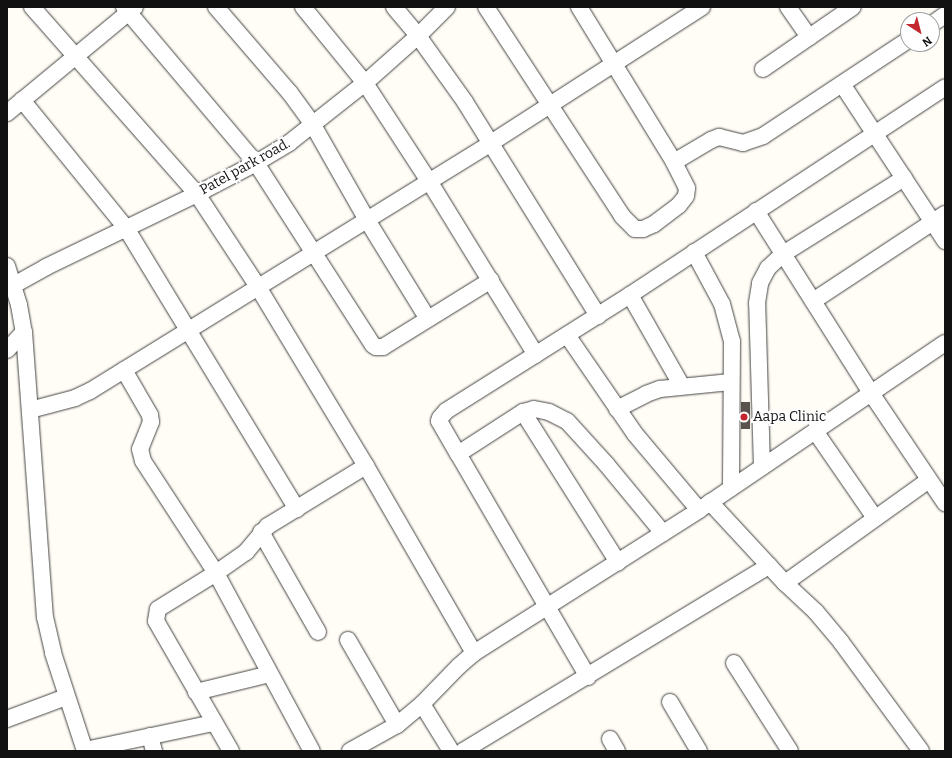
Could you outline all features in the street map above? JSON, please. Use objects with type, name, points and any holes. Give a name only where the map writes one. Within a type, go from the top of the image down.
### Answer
[{"type":"street","points":[[32,7],[197,194],[258,287],[366,466],[474,653]]},
{"type":"street","points":[[216,7],[290,93],[313,125],[367,220],[428,319]]},
{"type":"street","points":[[303,7],[365,83],[429,181],[536,355]]},
{"type":"street","points":[[394,7],[418,36],[491,143],[598,316]]},
{"type":"street","name":"Patel park road.","points":[[14,285],[46,267],[197,194],[256,163],[289,143],[365,83],[418,36],[447,7]]},
{"type":"street","points":[[486,7],[622,216],[635,229],[643,229],[654,224],[671,212],[686,196],[687,188],[674,162],[579,7]]},
{"type":"street","points":[[30,410],[82,396],[491,143],[702,7]]},
{"type":"street","points":[[788,7],[809,37]]},
{"type":"street","points":[[763,69],[853,7]]},
{"type":"street","points":[[7,113],[129,9],[256,163],[369,340],[376,347],[383,347],[491,280]]},
{"type":"street","points":[[674,162],[711,140],[719,137],[743,143],[763,136],[900,45]]},
{"type":"street","points":[[842,84],[904,178],[939,218],[945,241]]},
{"type":"street","points":[[588,677],[439,421],[442,414],[598,316],[945,87]]},
{"type":"street","points":[[22,100],[126,228],[187,331],[297,509]]},
{"type":"street","points":[[762,467],[757,303],[760,283],[768,268],[783,254],[904,178]]},
{"type":"street","points":[[756,211],[871,393],[929,480],[945,501]]},
{"type":"street","points":[[813,302],[939,218]]},
{"type":"street","points":[[694,252],[722,304],[732,341],[731,488]]},
{"type":"street","points":[[7,266],[14,285],[24,332],[45,617],[53,654],[66,697],[85,750],[152,743],[214,723]]},
{"type":"street","points":[[630,295],[682,386]]},
{"type":"street","points":[[7,350],[24,332]]},
{"type":"street","points":[[567,335],[635,434],[705,506],[816,612],[841,642],[921,751]]},
{"type":"street","points":[[350,751],[397,725],[422,704],[459,666],[474,653],[705,506],[871,393],[943,349]]},
{"type":"street","points":[[124,370],[150,415],[151,422],[140,449],[143,461],[216,574],[312,751]]},
{"type":"street","points":[[617,409],[646,394],[682,386],[731,382]]},
{"type":"street","points":[[458,454],[523,412],[534,409],[549,412],[567,421],[663,533]]},
{"type":"street","points":[[523,412],[618,562]]},
{"type":"street","points":[[815,431],[875,518]]},
{"type":"street","points":[[231,751],[156,621],[157,613],[162,605],[216,574],[252,547],[261,532],[268,526],[366,466]]},
{"type":"street","points":[[785,583],[929,480]]},
{"type":"street","points":[[261,532],[318,632]]},
{"type":"street","points":[[463,751],[588,677],[769,566]]},
{"type":"street","points":[[348,640],[397,725]]},
{"type":"street","points":[[734,662],[790,751]]},
{"type":"street","points":[[196,692],[270,674]]},
{"type":"street","points":[[7,719],[66,697]]},
{"type":"street","points":[[670,702],[699,751]]},
{"type":"street","points":[[422,704],[451,751]]},
{"type":"building","points":[[741,402],[750,402],[750,429],[741,429]]},
{"type":"place","name":"Aapa Clinic","points":[[744,417]]}]
